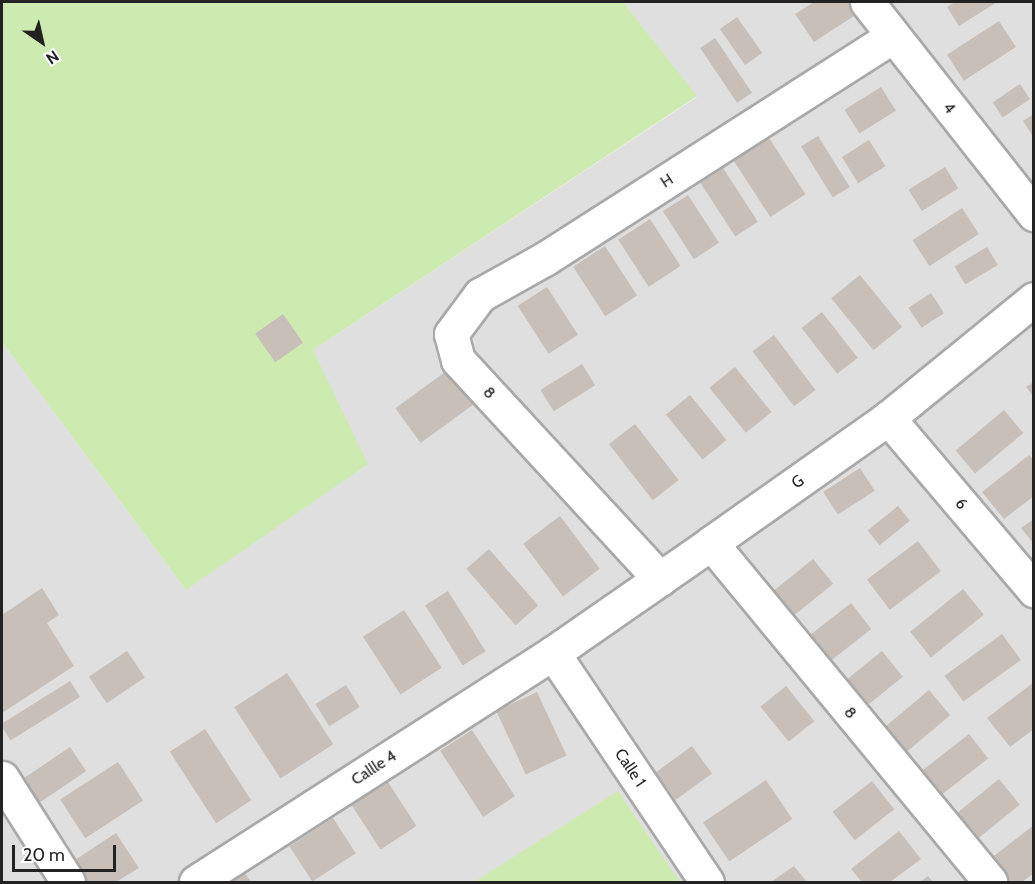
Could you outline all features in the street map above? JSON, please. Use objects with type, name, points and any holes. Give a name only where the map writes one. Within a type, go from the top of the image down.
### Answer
[{"type":"street","name":"4","points":[[867,2],[892,37],[1034,214]]},
{"type":"street","name":"H","points":[[451,334],[480,296],[546,258],[892,37]]},
{"type":"street","name":"G","points":[[553,653],[888,418],[1034,299]]},
{"type":"street","name":"8","points":[[451,334],[458,360],[660,579]]},
{"type":"street","name":"6","points":[[888,418],[1034,590]]},
{"type":"street","name":"8","points":[[711,543],[990,882]]},
{"type":"street","name":"Callle 4","points":[[196,882],[553,653]]},
{"type":"street","name":"Calle 1","points":[[553,653],[707,882]]},
{"type":"street","points":[[2,778],[68,882]]},
{"type":"shaded area","points":[[623,2],[1033,2],[1033,882],[2,882],[2,342],[186,590],[313,350],[697,97]]},
{"type":"green space","points":[[2,2],[623,2],[697,96],[313,350],[368,464],[186,590],[2,342]]},
{"type":"green space","points":[[618,791],[680,882],[474,882]]},
{"type":"building","points":[[814,2],[849,2],[857,14],[814,42],[795,14]]},
{"type":"building","points":[[955,2],[997,2],[959,26],[947,7]]},
{"type":"building","points":[[737,17],[762,53],[745,65],[720,29]]},
{"type":"building","points":[[999,21],[1016,47],[964,81],[947,55]]},
{"type":"building","points":[[715,38],[752,93],[737,103],[700,48]]},
{"type":"building","points":[[1020,84],[1030,99],[1003,117],[993,102]]},
{"type":"building","points":[[881,87],[896,111],[859,134],[845,110]]},
{"type":"building","points":[[1034,114],[1034,138],[1023,121]]},
{"type":"building","points":[[818,136],[850,187],[833,197],[801,147]]},
{"type":"building","points":[[769,138],[805,194],[770,217],[734,161]]},
{"type":"building","points":[[869,140],[885,166],[858,183],[842,157]]},
{"type":"building","points":[[945,167],[958,188],[922,211],[909,190]]},
{"type":"building","points":[[723,168],[758,222],[735,236],[700,183]]},
{"type":"building","points":[[688,195],[719,243],[694,259],[663,211]]},
{"type":"building","points":[[962,208],[979,234],[929,266],[913,240]]},
{"type":"building","points":[[650,219],[680,266],[649,287],[618,240]]},
{"type":"building","points":[[605,246],[637,295],[605,316],[573,267]]},
{"type":"building","points":[[987,247],[998,265],[965,285],[954,267]]},
{"type":"building","points":[[860,275],[902,327],[873,350],[831,298]]},
{"type":"building","points":[[547,287],[578,335],[549,354],[518,306]]},
{"type":"building","points":[[931,293],[944,313],[921,328],[908,308]]},
{"type":"building","points":[[822,312],[858,358],[837,374],[802,328]]},
{"type":"building","points":[[283,314],[303,343],[275,362],[255,334]]},
{"type":"building","points":[[774,335],[816,390],[794,406],[752,351]]},
{"type":"building","points":[[582,364],[595,385],[554,411],[540,390]]},
{"type":"building","points":[[452,367],[477,402],[421,443],[395,408]]},
{"type":"building","points":[[735,367],[772,412],[746,433],[709,388]]},
{"type":"building","points":[[1034,382],[1034,397],[1026,387]]},
{"type":"building","points":[[690,395],[727,440],[702,460],[666,415]]},
{"type":"building","points":[[1004,410],[1023,433],[975,473],[956,450]]},
{"type":"building","points":[[635,424],[679,480],[653,500],[609,444]]},
{"type":"building","points":[[1029,455],[1034,461],[1034,496],[1004,519],[982,492]]},
{"type":"building","points":[[860,468],[875,491],[838,515],[823,492]]},
{"type":"building","points":[[898,506],[910,521],[880,545],[868,531]]},
{"type":"building","points":[[560,516],[600,569],[563,596],[523,544]]},
{"type":"building","points":[[1034,519],[1034,544],[1021,528]]},
{"type":"building","points":[[918,541],[941,571],[890,610],[867,580]]},
{"type":"building","points":[[489,549],[538,606],[516,625],[466,569]]},
{"type":"building","points":[[813,559],[833,584],[792,617],[772,592]]},
{"type":"building","points":[[42,588],[59,615],[47,623],[74,666],[2,713],[2,615]]},
{"type":"building","points":[[963,589],[984,615],[931,657],[910,632]]},
{"type":"building","points":[[448,591],[486,651],[463,666],[425,605]]},
{"type":"building","points":[[851,603],[871,629],[824,666],[804,640]]},
{"type":"building","points":[[404,610],[442,668],[400,695],[363,637]]},
{"type":"building","points":[[1002,634],[1021,660],[963,702],[945,676]]},
{"type":"building","points":[[127,651],[145,678],[107,703],[89,677]]},
{"type":"building","points":[[882,651],[903,677],[862,710],[841,684]]},
{"type":"building","points":[[287,673],[333,744],[280,779],[234,707]]},
{"type":"building","points":[[70,681],[80,697],[11,741],[2,723]]},
{"type":"building","points":[[1034,682],[1034,729],[1010,747],[987,718]]},
{"type":"building","points":[[346,685],[360,707],[329,726],[315,704]]},
{"type":"building","points":[[786,686],[814,721],[789,742],[760,707]]},
{"type":"building","points":[[929,690],[950,715],[903,754],[882,729]]},
{"type":"building","points":[[537,692],[567,755],[526,774],[496,711]]},
{"type":"building","points":[[205,729],[251,800],[216,823],[170,752]]},
{"type":"building","points":[[472,730],[515,796],[483,817],[440,751]]},
{"type":"building","points":[[969,734],[988,758],[937,798],[918,774]]},
{"type":"building","points":[[692,746],[712,774],[676,800],[656,772]]},
{"type":"building","points":[[70,747],[86,771],[35,806],[19,782]]},
{"type":"building","points":[[118,762],[143,801],[85,838],[60,800]]},
{"type":"building","points":[[386,779],[416,826],[380,849],[350,802]]},
{"type":"building","points":[[999,779],[1020,805],[973,842],[952,817]]},
{"type":"building","points":[[766,780],[792,819],[729,861],[703,822]]},
{"type":"building","points":[[872,781],[894,809],[855,840],[833,812]]},
{"type":"building","points":[[333,818],[356,853],[312,882],[289,846]]},
{"type":"building","points":[[1034,825],[1034,873],[1022,882],[1009,882],[990,859]]},
{"type":"building","points":[[899,831],[921,859],[890,882],[862,882],[851,869]]},
{"type":"building","points":[[116,833],[139,868],[116,882],[86,882],[72,862]]},
{"type":"building","points":[[794,866],[807,882],[771,882]]},
{"type":"building","points":[[245,873],[251,882],[230,882]]},
{"type":"building","points":[[928,876],[933,882],[920,882]]}]
